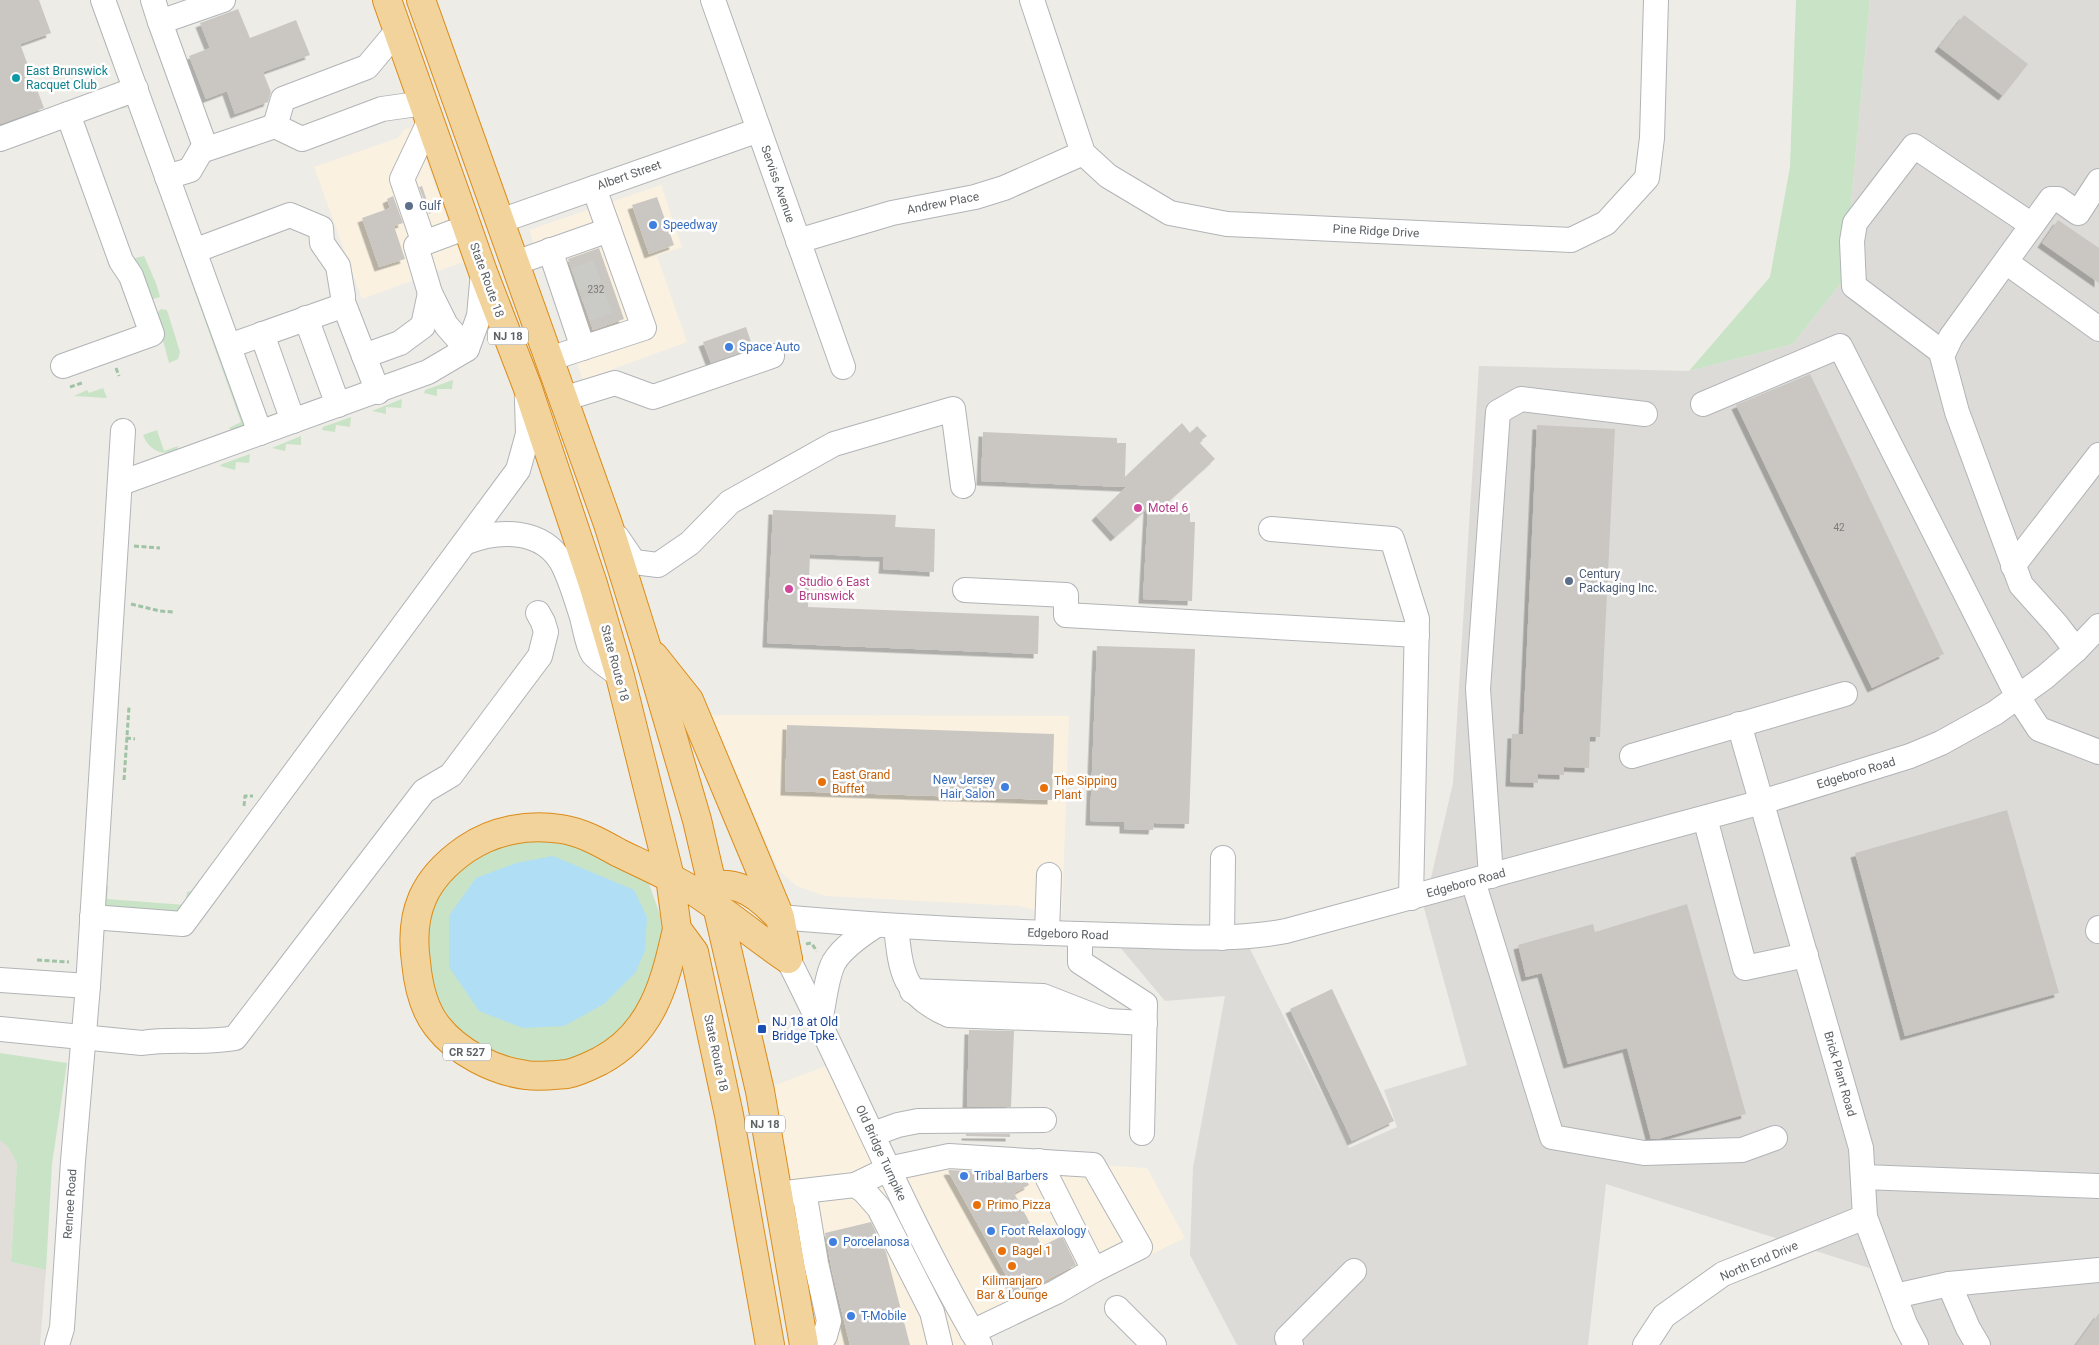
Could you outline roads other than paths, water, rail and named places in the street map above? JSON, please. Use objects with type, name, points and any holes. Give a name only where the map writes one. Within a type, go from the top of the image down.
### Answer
[{"type":"highway","name":"State Route 18","points":[[387,0],[483,272],[527,386],[593,584],[620,676],[695,901],[731,960],[760,1092],[804,1344]]},
{"type":"highway","name":"State Route 18","points":[[421,0],[608,524],[646,644],[697,820],[694,952],[729,1115],[770,1345]]},
{"type":"highway","name":"CR 527","points":[[646,644],[690,700],[795,951]]},
{"type":"highway","name":"CR 527","points":[[695,901],[657,1000],[646,1020],[614,1054],[572,1073],[526,1076],[487,1064],[457,1046],[437,1025],[424,1000],[418,979],[413,928],[424,894],[441,869],[456,856],[477,842],[505,830],[560,829],[582,834],[750,933],[795,951]]},
{"type":"highway","points":[[695,901],[758,920],[780,917]]},
{"type":"street","points":[[103,0],[260,433]]},
{"type":"street","points":[[206,149],[156,11],[223,0]]},
{"type":"street","name":"Serviss Avenue","points":[[713,0],[843,367]]},
{"type":"street","name":"Pine Ridge Drive","points":[[1032,0],[1083,153],[1108,176],[1170,213],[1227,224],[1571,240],[1606,223],[1647,178],[1652,138],[1656,0]]},
{"type":"street","points":[[275,126],[283,99],[367,67],[398,30]]},
{"type":"street","points":[[0,139],[136,89]]},
{"type":"street","points":[[168,177],[190,170],[201,151],[275,126],[302,139],[382,109],[427,111],[402,179],[424,243]]},
{"type":"street","points":[[63,366],[152,334],[131,276],[121,261],[68,114]]},
{"type":"street","name":"Albert Street","points":[[500,220],[759,130]]},
{"type":"street","points":[[1943,354],[1854,286],[1852,241],[1855,223],[1914,146],[2032,225]]},
{"type":"street","name":"Andrew Place","points":[[798,241],[892,212],[975,197],[1004,188],[1083,153]]},
{"type":"street","points":[[2076,650],[2056,624],[2021,585],[1957,412],[1943,354],[1951,337],[2051,199],[2058,199],[2078,213],[2099,181]]},
{"type":"street","points":[[549,359],[644,328],[624,295],[613,265],[609,230],[594,188]]},
{"type":"street","points":[[194,251],[290,215],[321,228],[322,244],[338,266],[343,302],[378,392]]},
{"type":"street","points":[[467,349],[435,325],[430,293],[416,246],[468,227]]},
{"type":"street","points":[[515,263],[609,230]]},
{"type":"street","points":[[550,250],[569,282],[579,313],[584,348]]},
{"type":"street","points":[[2006,262],[2099,329]]},
{"type":"street","points":[[121,483],[378,392],[428,372],[467,349],[479,316],[483,272]]},
{"type":"street","points":[[229,346],[339,307],[343,302]]},
{"type":"street","points":[[306,318],[338,405]]},
{"type":"street","points":[[364,356],[400,343],[435,325]]},
{"type":"street","points":[[262,334],[293,421]]},
{"type":"street","points":[[1703,404],[1840,346],[2018,697],[2039,729],[2099,752]]},
{"type":"street","points":[[563,399],[615,383],[652,397],[772,356]]},
{"type":"street","points":[[92,917],[183,924],[347,700],[467,542],[518,470],[528,434],[527,386]]},
{"type":"street","points":[[1645,414],[1521,399],[1498,412],[1478,689],[1482,879],[1552,1137],[1644,1153],[1742,1150],[1775,1138]]},
{"type":"street","points":[[608,524],[634,562],[658,564],[690,543],[730,502],[834,444],[953,409],[963,486]]},
{"type":"street","name":"Rennee Road","points":[[57,1345],[62,1328],[73,1161],[88,986],[121,483],[122,432]]},
{"type":"street","points":[[2014,566],[2099,455]]},
{"type":"street","points":[[1271,529],[1392,539],[1417,620],[1411,898]]},
{"type":"street","points":[[467,542],[481,536],[510,533],[530,537],[546,545],[561,561],[569,578],[593,653],[620,676]]},
{"type":"street","points":[[965,590],[1066,595],[1066,615],[1417,635]]},
{"type":"street","points":[[0,1030],[142,1043],[164,1040],[219,1041],[235,1038],[424,791],[451,775],[540,656],[546,632],[538,613]]},
{"type":"street","name":"Edgeboro Road","points":[[780,917],[885,926],[1222,938],[1264,935],[1286,931],[1705,818],[1910,756],[1974,726],[2018,697],[2076,650],[2099,626]]},
{"type":"street","points":[[1632,756],[1845,694]]},
{"type":"street","name":"Brick Plant Road","points":[[1739,724],[1861,1148],[1865,1217],[1905,1324],[1916,1345]]},
{"type":"street","points":[[1705,818],[1745,968],[1806,956]]},
{"type":"street","points":[[1222,938],[1223,858]]},
{"type":"street","points":[[1047,933],[1049,875]]},
{"type":"street","points":[[820,1022],[830,972],[835,960],[859,936],[885,926],[912,991],[1043,996],[1107,1021],[1145,1013]]},
{"type":"street","points":[[1080,934],[1080,962],[1145,1013]]},
{"type":"street","name":"Old Bridge Turnpike","points":[[795,951],[820,1022],[888,1169],[971,1330]]},
{"type":"street","points":[[0,980],[88,986]]},
{"type":"street","points":[[1142,1133],[1145,1013]]},
{"type":"street","points":[[873,1134],[918,1121],[1044,1120]]},
{"type":"street","points":[[777,1194],[855,1185],[888,1169],[949,1156],[1093,1165],[1140,1247],[1056,1292],[971,1330],[938,1336],[932,1312],[879,1208],[864,1191],[855,1185]]},
{"type":"street","points":[[1040,1162],[1094,1270]]},
{"type":"street","points":[[1863,1177],[2099,1186]]},
{"type":"street","points":[[804,1191],[816,1263],[829,1321],[825,1336],[804,1344]]},
{"type":"street","name":"North End Drive","points":[[1645,1345],[1664,1316],[1723,1274],[1865,1217]]},
{"type":"street","points":[[1895,1296],[1949,1284],[2099,1270]]},
{"type":"street","points":[[1291,1345],[1287,1338],[1354,1271]]},
{"type":"street","points":[[1949,1284],[1968,1328],[1978,1345]]},
{"type":"street","points":[[1116,1308],[1154,1345]]},
{"type":"water","points":[[553,856],[634,890],[647,917],[645,950],[636,972],[604,1004],[564,1026],[523,1028],[479,1011],[449,967],[449,916],[476,878],[516,863]]},
{"type":"tunnel","points":[[575,280],[606,268]]},
{"type":"tunnel","points":[[586,310],[617,298]]},
{"type":"place","name":"East Brunswick Racquet Club","points":[[16,78]]},
{"type":"place","name":"Gulf","points":[[409,206]]},
{"type":"place","name":"Speedway","points":[[653,225]]},
{"type":"place","name":"Space Auto","points":[[729,347]]},
{"type":"place","name":"Motel 6","points":[[1138,508]]},
{"type":"place","name":"Century Packaging Inc.","points":[[1569,581]]},
{"type":"place","name":"Studio 6 East Brunswick","points":[[789,589]]},
{"type":"place","name":"East Grand Buffet","points":[[822,782]]},
{"type":"place","name":"New Jersey Hair Salon","points":[[1005,787]]},
{"type":"place","name":"The Sipping Plant","points":[[1044,788]]},
{"type":"place","name":"NJ 18 at Old Bridge Tpke.","points":[[762,1029]]},
{"type":"place","name":"Tribal Barbers","points":[[964,1176]]},
{"type":"place","name":"Primo Pizza","points":[[977,1205]]},
{"type":"place","name":"Foot Relaxology","points":[[991,1231]]},
{"type":"place","name":"Porcelanosa","points":[[833,1242]]},
{"type":"place","name":"Bagel 1","points":[[1002,1251]]},
{"type":"place","name":"Kilimanjaro Bar & Lounge","points":[[1012,1266]]},
{"type":"place","name":"T-Mobile","points":[[851,1316]]}]
